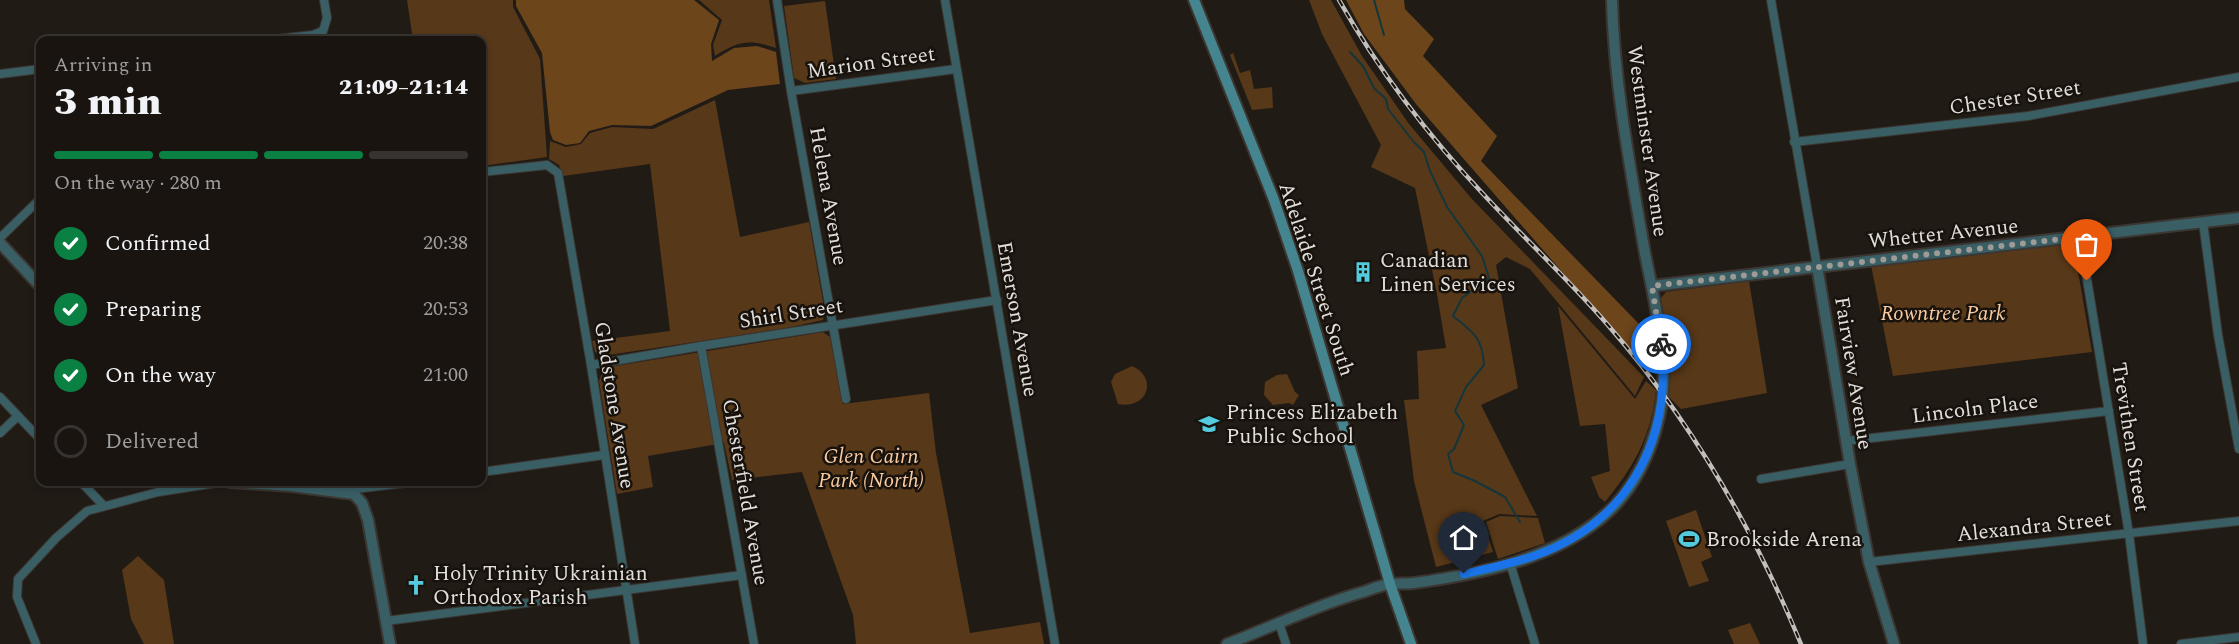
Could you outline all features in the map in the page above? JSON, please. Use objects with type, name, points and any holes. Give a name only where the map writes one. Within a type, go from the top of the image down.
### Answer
[{"type":"main road","name":"Adelaide Street South","points":[[1194,0],[1274,200],[1298,271],[1390,584],[1411,644]]},
{"type":"street","points":[[304,36],[323,31],[327,18],[324,0]]},
{"type":"street","name":"Helena Avenue","points":[[777,0],[846,399]]},
{"type":"street","name":"Emerson Avenue","points":[[945,0],[1055,644]]},
{"type":"street","name":"Westminster Avenue","points":[[1227,644],[1339,599],[1390,584],[1411,584],[1441,579],[1533,556],[1577,535],[1604,515],[1622,497],[1637,476],[1652,441],[1663,393],[1663,360],[1658,314],[1616,69],[1612,0]]},
{"type":"street","name":"Fairview Avenue","points":[[1771,0],[1850,464],[1869,562],[1894,644]]},
{"type":"street","name":"Marion Street","points":[[791,91],[956,69]]},
{"type":"street","points":[[0,74],[36,70]]},
{"type":"street","name":"Chester Street","points":[[1794,142],[2028,116],[2239,77]]},
{"type":"street","name":"Gladstone Avenue","points":[[486,172],[547,165],[558,173],[635,644]]},
{"type":"street","points":[[0,238],[36,203]]},
{"type":"street","name":"Whetter Avenue","points":[[1652,286],[2239,218]]},
{"type":"street","points":[[2203,222],[2218,335],[2239,449]]},
{"type":"street","name":"Trevithen Street","points":[[2080,237],[2129,534],[2143,644]]},
{"type":"street","points":[[0,243],[36,282]]},
{"type":"street","name":"Shirl Street","points":[[591,365],[834,324],[996,300]]},
{"type":"street","name":"Chesterfield Avenue","points":[[700,346],[754,644]]},
{"type":"street","points":[[0,397],[36,435]]},
{"type":"street","name":"Lincoln Place","points":[[1846,441],[2109,411]]},
{"type":"street","points":[[0,433],[18,416]]},
{"type":"street","points":[[486,471],[604,455]]},
{"type":"street","points":[[1761,479],[1850,464]]},
{"type":"street","points":[[85,486],[104,506]]},
{"type":"street","points":[[36,644],[17,597],[18,579],[48,546],[87,511],[158,492],[196,486]]},
{"type":"street","points":[[305,486],[354,494],[362,503],[368,520],[390,644]]},
{"type":"street","points":[[341,491],[380,486]]},
{"type":"street","name":"Alexandra Street","points":[[1869,562],[2239,521]]},
{"type":"street","points":[[1510,563],[1535,644]]},
{"type":"street","points":[[386,621],[742,575]]},
{"type":"street","points":[[1279,623],[1286,644]]},
{"type":"street","points":[[2181,644],[2239,637]]},
{"type":"green space","points":[[407,0],[513,0],[513,7],[540,59],[547,157],[486,165],[486,36],[412,36]]},
{"type":"green space","points":[[699,0],[769,0],[776,48],[759,43],[744,43],[715,56],[713,45],[722,20]]},
{"type":"green space","points":[[1309,0],[1331,0],[1362,56],[1409,124],[1471,198],[1644,377],[1635,396],[1530,269],[1506,257],[1496,265],[1518,388],[1481,405],[1537,516],[1499,514],[1483,521],[1493,552],[1436,567],[1414,481],[1404,400],[1419,399],[1417,351],[1446,348],[1415,188],[1371,167],[1381,145],[1322,34]]},
{"type":"green space","points":[[825,1],[836,79],[805,83],[794,78],[784,6]]},
{"type":"green space","points":[[1233,53],[1240,73],[1250,70],[1254,89],[1272,87],[1273,108],[1252,110],[1230,55]]},
{"type":"green space","points":[[715,100],[740,237],[809,222],[825,313],[823,320],[787,328],[602,356],[595,352],[592,341],[670,331],[650,164],[563,176],[559,165],[549,159],[550,141],[566,147],[581,144],[590,133],[612,127],[653,129]]},
{"type":"green space","name":"Rowntree Park","points":[[2069,244],[2074,248],[2092,352],[1893,376],[1871,265]]},
{"type":"green space","points":[[1749,281],[1767,393],[1681,409],[1669,397],[1669,364],[1661,298],[1666,292]]},
{"type":"green space","points":[[1558,306],[1635,399],[1646,381],[1656,390],[1650,422],[1640,450],[1605,502],[1599,497],[1591,477],[1610,471],[1605,424],[1580,426]]},
{"type":"green space","name":"Glen Cairn Park (North)","points":[[823,332],[830,337],[843,404],[929,393],[936,453],[970,633],[1040,622],[1044,644],[856,644],[853,615],[802,472],[732,480],[724,443],[648,456],[653,487],[617,494],[599,381],[602,373],[609,367]]},
{"type":"green space","points":[[1132,366],[1145,378],[1146,392],[1136,402],[1128,405],[1118,404],[1111,382],[1115,374]]},
{"type":"green space","points":[[1287,374],[1295,392],[1299,395],[1293,405],[1289,403],[1273,405],[1264,395],[1265,382],[1277,375]]},
{"type":"green space","name":"Brookside Arena","points":[[1696,510],[1712,557],[1701,562],[1709,581],[1689,587],[1666,521]]},
{"type":"green space","points":[[1500,516],[1538,518],[1545,543],[1498,559],[1486,522]]},
{"type":"green space","points":[[138,556],[164,580],[174,644],[144,644],[131,619],[122,570]]},
{"type":"green space","points":[[1750,623],[1760,644],[1734,644],[1728,630]]},
{"type":"shaded area","points":[[516,0],[694,0],[719,20],[711,44],[712,61],[734,48],[757,46],[776,52],[780,84],[728,90],[651,126],[612,125],[589,131],[580,143],[566,145],[553,140],[550,132],[542,53],[516,6]]},
{"type":"shaded area","points":[[1346,0],[1404,0],[1405,9],[1434,39],[1423,56],[1497,136],[1481,161],[1639,324],[1644,366],[1416,104],[1364,34]]},
{"type":"waterway","points":[[1374,0],[1384,35]]},
{"type":"waterway","points":[[1350,52],[1363,66],[1374,88],[1386,99],[1388,109],[1424,152],[1447,207],[1482,256],[1489,278],[1462,298],[1453,316],[1476,336],[1484,365],[1466,387],[1455,411],[1464,425],[1454,449],[1448,454],[1453,472],[1505,497],[1520,522]]},
{"type":"railway","points":[[1339,0],[1388,78],[1425,127],[1485,196],[1592,307],[1666,398],[1717,476],[1740,517],[1762,558],[1801,644]]},
{"type":"way so far","points":[[1661,344],[1652,286],[2080,237],[2087,281]]},
{"type":"place","name":"Canadian Linen Services","points":[[1363,272]]},
{"type":"place","name":"Princess Elizabeth Public School","points":[[1209,424]]},
{"type":"place","name":"Brookside Arena","points":[[1689,539]]},
{"type":"place","name":"Holy Trinity Ukrainian Orthodox Parish","points":[[416,585]]},
{"type":"route","points":[[1464,574],[1510,563],[1553,547],[1577,535],[1604,515],[1622,497],[1637,476],[1652,441],[1660,412],[1663,393],[1661,344]]}]
